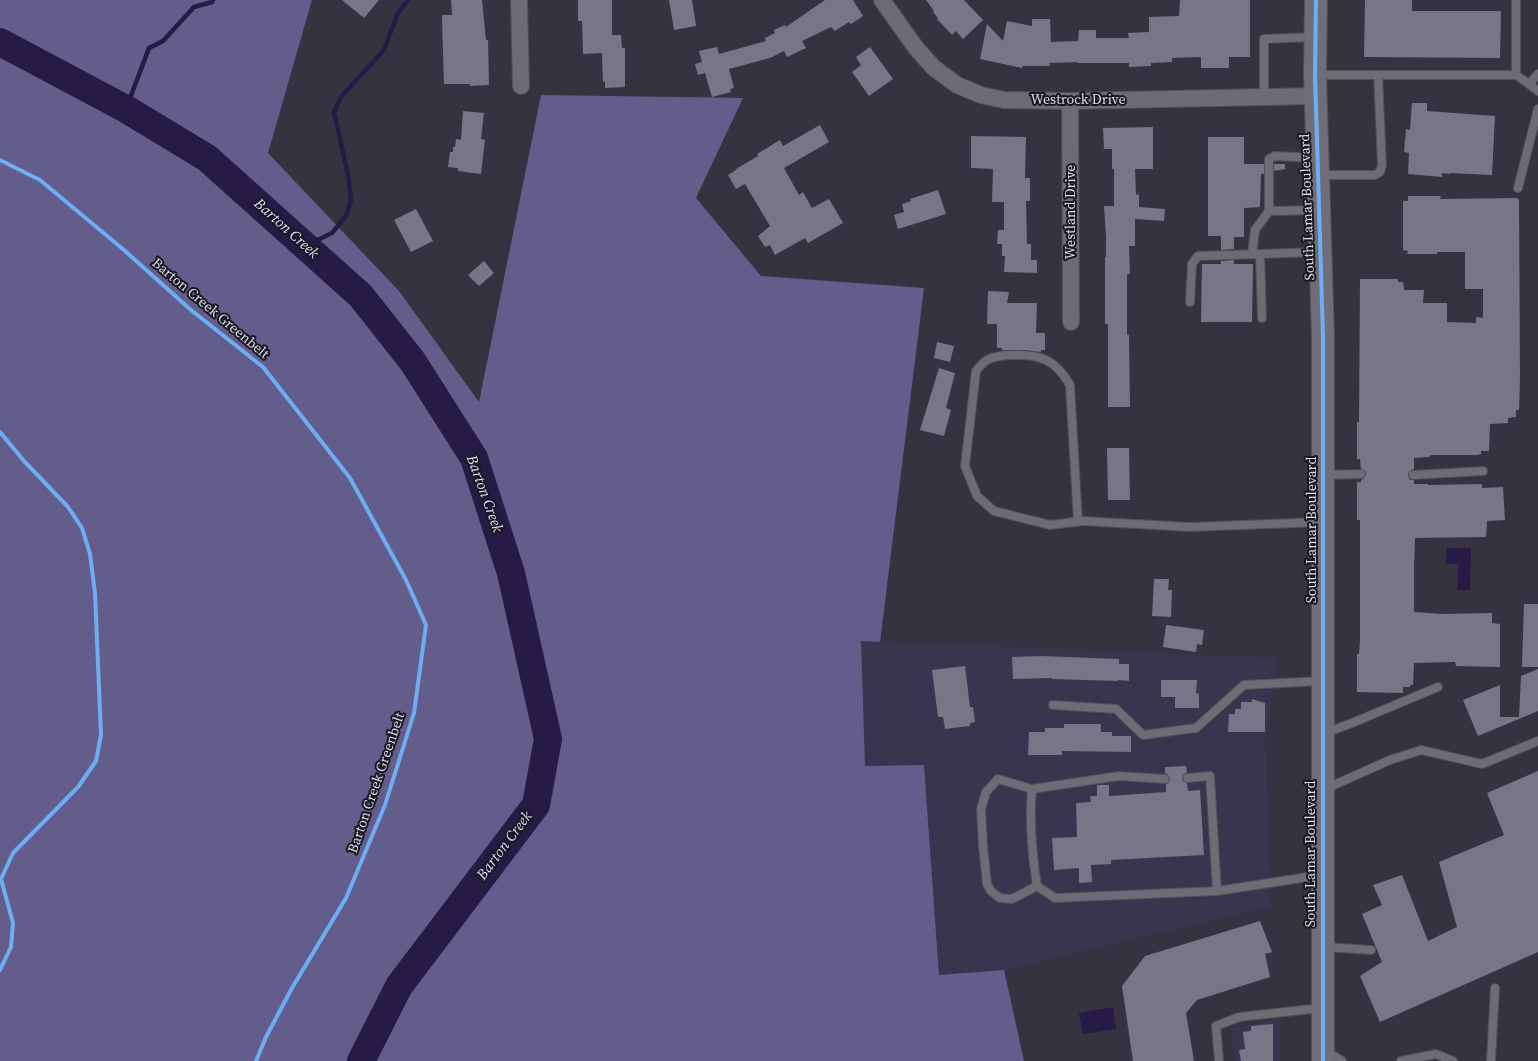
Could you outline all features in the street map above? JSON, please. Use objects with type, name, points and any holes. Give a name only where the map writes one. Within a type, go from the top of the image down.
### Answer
[{"type":"main road","name":"South Lamar Boulevard","points":[[1316,0],[1316,86],[1323,337],[1323,1055]]},
{"type":"street","points":[[518,0],[521,86]]},
{"type":"street","name":"Westrock Drive","points":[[882,0],[920,53],[934,68],[957,85],[981,95],[1004,100],[1070,101],[1264,97],[1316,86]]},
{"type":"street","name":"Westland Drive","points":[[1070,101],[1071,322]]},
{"type":"lane","points":[[1516,0],[1516,75]]},
{"type":"lane","points":[[1264,97],[1264,39],[1316,38]]},
{"type":"lane","points":[[1529,84],[1538,74]]},
{"type":"lane","points":[[1262,318],[1255,230],[1269,211],[1269,159],[1275,156],[1318,166],[1375,175],[1380,172],[1382,165],[1378,75]]},
{"type":"lane","points":[[1316,86],[1378,75],[1516,75],[1538,91]]},
{"type":"lane","points":[[1518,188],[1538,109]]},
{"type":"lane","points":[[1269,211],[1319,210]]},
{"type":"lane","points":[[1190,302],[1192,264],[1198,256],[1320,252]]},
{"type":"lane","points":[[1078,522],[1070,385],[1057,367],[1042,358],[1026,355],[1005,355],[986,360],[976,371],[965,466],[977,496],[994,510],[1050,525],[1078,522],[1190,527],[1323,522]]},
{"type":"lane","points":[[1413,475],[1483,472]]},
{"type":"lane","points":[[1323,475],[1361,474]]},
{"type":"lane","points":[[1053,705],[1116,709],[1143,735],[1196,728],[1244,685],[1322,681]]},
{"type":"lane","points":[[1322,734],[1438,687]]},
{"type":"lane","points":[[1322,790],[1390,760],[1421,750],[1482,764],[1538,742]]},
{"type":"lane","points":[[1037,886],[1012,899],[1000,898],[991,891],[987,884],[981,809],[986,792],[998,779],[1032,789],[1119,776],[1166,779]]},
{"type":"lane","points":[[1187,778],[1210,776],[1217,891]]},
{"type":"lane","points":[[1032,789],[1031,806],[1034,867],[1037,886],[1055,898],[1217,891],[1322,875]]},
{"type":"lane","points":[[1322,947],[1371,950]]},
{"type":"lane","points":[[1491,1061],[1495,988]]},
{"type":"lane","points":[[1219,1061],[1216,1026],[1239,1017],[1322,1008]]},
{"type":"lane","points":[[1401,1061],[1436,1054],[1453,1061]]},
{"type":"lane","points":[[1323,1055],[1342,1061]]},
{"type":"path","points":[[3,885],[1,879],[4,872]]},
{"type":"shaded area","points":[[0,0],[312,0],[268,153],[399,291],[479,402],[541,95],[743,98],[696,198],[761,276],[924,288],[880,642],[861,641],[865,766],[924,765],[939,975],[1004,970],[1024,1061],[0,1061]]},
{"type":"shaded area","points":[[1447,548],[1471,548],[1470,590],[1457,590],[1458,564],[1446,564]]},
{"type":"shaded area","points":[[861,641],[1278,658],[1265,741],[1271,906],[1004,970],[939,975],[924,765],[865,766]]},
{"type":"shaded area","points":[[1113,1007],[1116,1029],[1083,1034],[1079,1013]]},
{"type":"shaded area","points":[[1280,1019],[1280,1061],[1235,1061],[1231,1028]]},
{"type":"building","points":[[342,0],[379,0],[364,18]]},
{"type":"building","points":[[451,0],[482,0],[486,40],[488,40],[489,85],[470,86],[470,84],[444,84],[442,15],[452,15]]},
{"type":"building","points":[[578,0],[612,0],[612,35],[621,35],[622,48],[625,48],[625,87],[605,88],[605,81],[603,82],[602,53],[583,54],[582,21],[578,21]]},
{"type":"building","points":[[669,0],[692,0],[696,26],[674,30]]},
{"type":"building","points":[[825,0],[853,0],[863,16],[851,24],[849,22],[835,31],[831,27],[802,41],[806,48],[787,57],[784,51],[770,58],[729,69],[734,88],[730,89],[731,92],[712,97],[705,73],[698,75],[695,64],[702,62],[699,51],[717,47],[719,54],[766,41],[765,38],[775,33],[774,30],[785,25],[786,27]]},
{"type":"building","points":[[926,0],[964,0],[983,20],[963,39],[956,31],[952,35],[937,19],[938,18],[933,12],[934,11]]},
{"type":"building","points":[[1180,0],[1250,0],[1250,57],[1229,57],[1229,68],[1201,68],[1201,57],[1172,58],[1172,62],[1151,63],[1151,66],[1129,67],[1129,63],[1078,62],[1049,63],[1050,66],[1023,66],[1022,68],[980,59],[987,24],[1003,41],[1007,21],[1032,26],[1032,19],[1050,19],[1051,42],[1078,41],[1079,30],[1096,30],[1096,38],[1129,38],[1128,33],[1149,32],[1149,17],[1179,16]]},
{"type":"building","points":[[1365,0],[1412,0],[1412,11],[1501,11],[1500,58],[1364,57]]},
{"type":"building","points":[[870,47],[893,79],[869,96],[852,72],[861,65],[856,57]]},
{"type":"building","points":[[1412,103],[1427,103],[1427,111],[1495,116],[1492,175],[1442,173],[1442,177],[1408,174],[1409,153],[1404,152],[1406,129],[1410,130]]},
{"type":"building","points":[[463,111],[484,113],[481,139],[485,140],[481,174],[458,171],[458,168],[448,167],[450,152],[453,152],[456,139],[461,140]]},
{"type":"building","points":[[820,125],[829,142],[784,168],[799,195],[803,192],[812,208],[829,199],[843,223],[808,243],[805,238],[775,255],[770,245],[765,247],[758,236],[770,226],[745,184],[736,189],[728,175],[758,156],[757,154],[780,140],[783,146]]},
{"type":"building","points":[[1153,127],[1153,169],[1135,169],[1136,195],[1139,194],[1139,207],[1165,209],[1164,221],[1135,219],[1135,246],[1129,246],[1130,274],[1127,274],[1127,335],[1129,335],[1130,407],[1108,407],[1108,324],[1105,324],[1106,237],[1104,206],[1114,206],[1114,169],[1112,169],[1112,149],[1104,149],[1103,128]]},
{"type":"building","points":[[971,136],[1026,137],[1025,178],[1030,178],[1030,201],[1026,201],[1027,244],[1031,244],[1031,260],[1037,260],[1037,273],[1004,272],[1005,256],[1002,256],[1002,244],[997,244],[998,230],[1004,230],[1004,202],[992,202],[993,169],[971,168]]},
{"type":"building","points":[[1208,137],[1244,137],[1244,164],[1264,164],[1264,174],[1261,174],[1260,207],[1244,208],[1244,237],[1234,237],[1234,249],[1221,250],[1221,236],[1208,236]]},
{"type":"building","points":[[1274,164],[1285,164],[1285,169],[1274,171]]},
{"type":"building","points":[[938,190],[946,214],[898,229],[894,215],[904,212],[902,204],[911,201],[910,199]]},
{"type":"building","points":[[1408,196],[1441,196],[1440,199],[1517,198],[1519,200],[1519,410],[1516,410],[1516,417],[1508,418],[1508,423],[1490,424],[1489,451],[1481,451],[1481,454],[1477,455],[1431,455],[1429,457],[1414,458],[1414,469],[1410,471],[1408,475],[1410,480],[1414,480],[1414,484],[1482,484],[1482,488],[1503,487],[1505,520],[1487,521],[1486,537],[1415,538],[1414,566],[1414,612],[1442,614],[1492,613],[1492,623],[1500,624],[1500,667],[1456,666],[1455,662],[1414,663],[1413,685],[1410,685],[1410,687],[1403,687],[1403,693],[1357,692],[1357,654],[1359,654],[1360,639],[1360,520],[1357,520],[1357,482],[1361,482],[1366,474],[1365,471],[1361,469],[1360,459],[1357,459],[1357,422],[1359,422],[1360,279],[1398,279],[1398,282],[1403,282],[1404,290],[1424,290],[1423,303],[1447,303],[1447,322],[1476,323],[1476,317],[1483,318],[1483,289],[1465,289],[1465,252],[1407,254],[1408,251],[1403,250],[1403,201],[1408,201]]},
{"type":"building","points":[[416,209],[433,241],[411,252],[394,220]]},
{"type":"building","points":[[1234,260],[1234,264],[1253,264],[1252,322],[1201,322],[1202,264],[1221,264],[1221,261]]},
{"type":"building","points":[[484,261],[494,273],[479,286],[468,275]]},
{"type":"building","points":[[988,291],[1009,292],[1007,303],[1037,303],[1036,333],[1045,333],[1045,350],[1041,350],[1041,352],[1002,350],[1002,348],[997,348],[997,324],[987,324]]},
{"type":"building","points":[[937,342],[954,346],[950,362],[934,358]]},
{"type":"building","points":[[939,368],[955,373],[946,408],[951,410],[944,436],[920,430]]},
{"type":"building","points":[[1107,448],[1129,448],[1130,500],[1108,500]]},
{"type":"building","points":[[1154,579],[1169,579],[1168,590],[1172,590],[1171,617],[1152,616]]},
{"type":"building","points":[[1524,604],[1538,604],[1538,667],[1522,667]]},
{"type":"building","points":[[1166,625],[1204,630],[1202,645],[1197,644],[1196,652],[1163,647]]},
{"type":"building","points":[[1041,656],[1119,659],[1119,664],[1129,664],[1129,681],[1052,678],[1013,679],[1012,657]]},
{"type":"building","points":[[965,666],[970,707],[973,707],[975,722],[970,723],[970,726],[945,729],[943,717],[938,717],[932,670]]},
{"type":"building","points":[[1538,669],[1538,711],[1478,736],[1463,700],[1500,685],[1500,717],[1519,717],[1521,676]]},
{"type":"building","points":[[1161,680],[1197,680],[1196,693],[1199,694],[1199,708],[1175,708],[1175,697],[1161,697]]},
{"type":"building","points":[[1252,699],[1265,703],[1265,732],[1228,732],[1229,714],[1235,714],[1235,709],[1241,709],[1241,702],[1252,702]]},
{"type":"building","points":[[1064,724],[1101,724],[1101,732],[1112,732],[1112,736],[1131,736],[1131,752],[1062,751],[1062,755],[1028,755],[1029,732],[1045,732],[1045,728],[1064,728]]},
{"type":"building","points":[[1186,766],[1187,772],[1182,778],[1183,781],[1187,783],[1188,791],[1200,790],[1204,855],[1111,860],[1111,864],[1091,865],[1092,882],[1079,883],[1079,868],[1054,870],[1052,838],[1077,837],[1076,803],[1091,802],[1090,796],[1097,796],[1097,785],[1109,785],[1109,796],[1166,792],[1166,784],[1170,779],[1165,773],[1165,767]]},
{"type":"building","points":[[1538,771],[1538,952],[1380,1022],[1360,976],[1382,962],[1362,914],[1382,905],[1373,885],[1402,875],[1428,941],[1457,927],[1439,862],[1504,835],[1487,793]]},
{"type":"building","points":[[1260,921],[1272,952],[1265,954],[1270,977],[1197,1000],[1186,1013],[1194,1061],[1133,1061],[1122,986],[1145,956]]},
{"type":"building","points":[[1273,1024],[1273,1061],[1241,1061],[1239,1050],[1245,1049],[1243,1032],[1251,1031],[1251,1026]]},
{"type":"waterway","points":[[126,109],[149,48],[163,41],[194,7],[212,2],[213,0]]},
{"type":"waterway","points":[[305,246],[332,233],[346,216],[351,200],[348,175],[334,112],[341,97],[384,50],[398,13],[408,0]]},
{"type":"waterway","name":"Barton Creek","points":[[0,42],[126,109],[207,158],[361,296],[413,362],[474,458],[511,573],[548,739],[536,805],[399,986],[361,1061]]},
{"type":"cycle path","points":[[1316,0],[1315,75],[1323,337],[1323,1061]]},
{"type":"cycle path","name":"Barton Creek Greenbelt","points":[[0,160],[40,180],[124,250],[191,310],[263,367],[350,478],[406,580],[426,625],[414,713],[385,805],[346,898],[292,988],[266,1037],[256,1061]]},
{"type":"cycle path","points":[[0,432],[24,461],[68,507],[82,528],[90,554],[95,593],[101,735],[96,761],[78,787],[13,853],[1,879],[13,923],[11,947],[0,970]]}]
